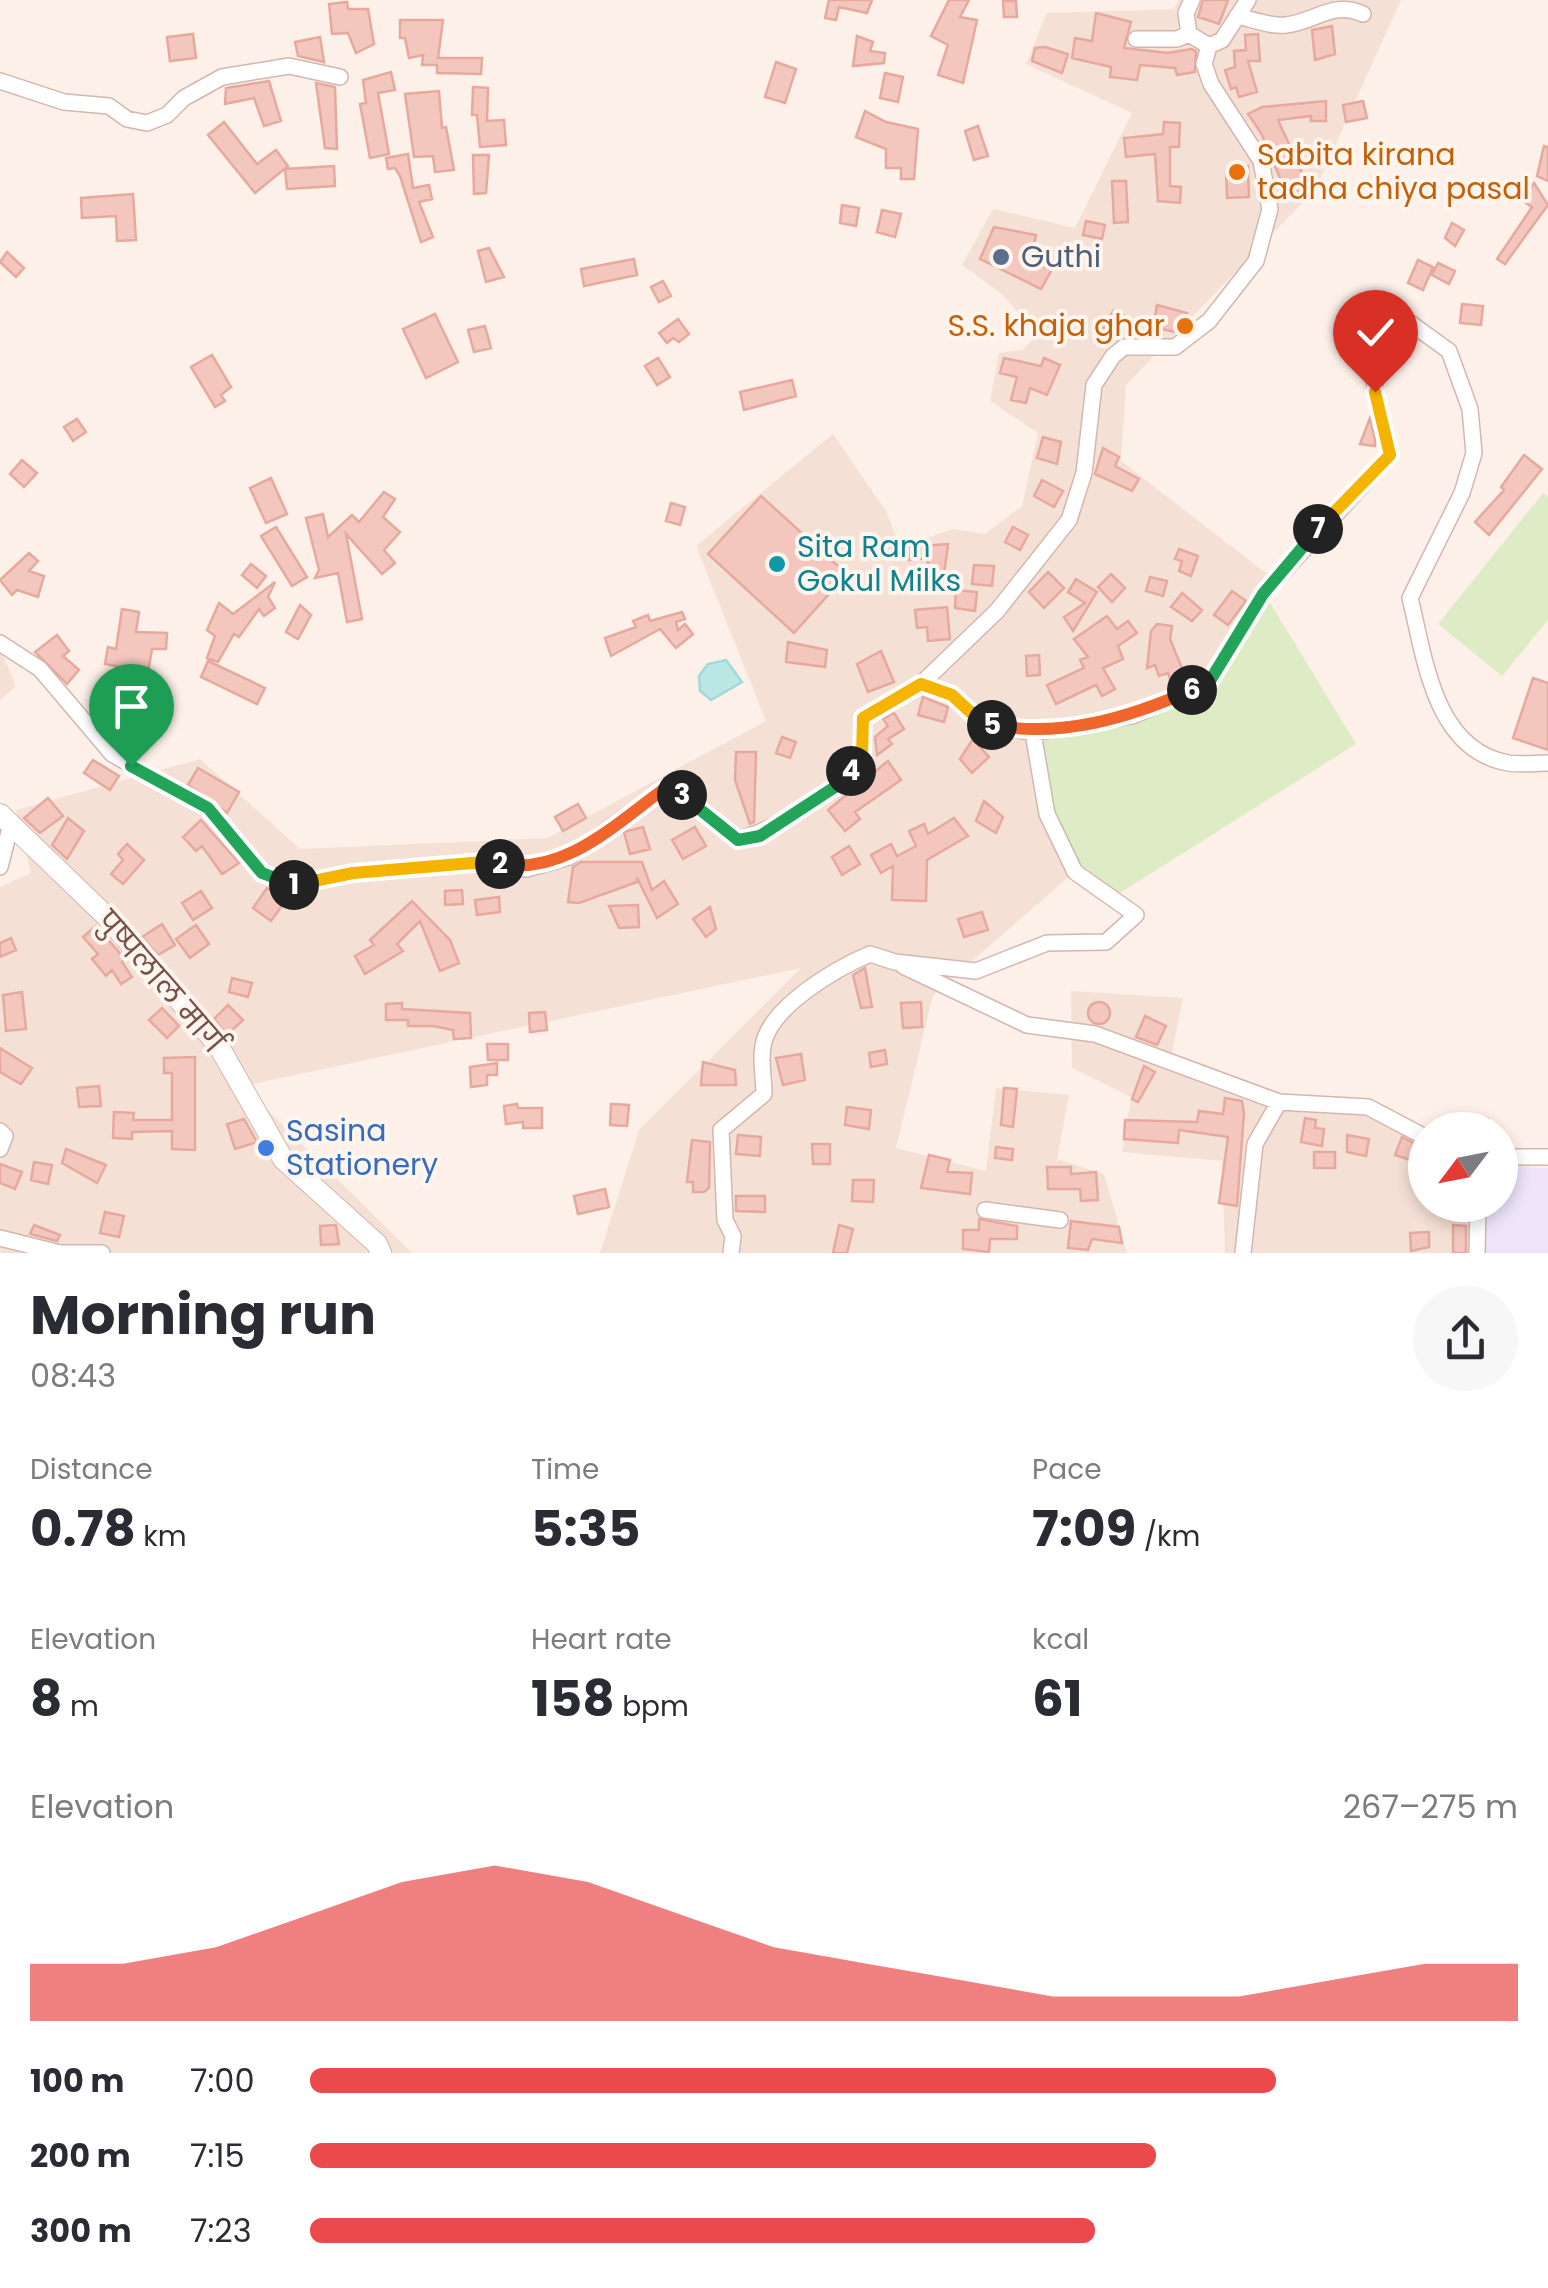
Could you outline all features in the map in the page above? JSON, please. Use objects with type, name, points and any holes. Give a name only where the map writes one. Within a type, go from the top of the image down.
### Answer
[{"type":"street","points":[[1189,34],[1186,12],[1192,0]]},
{"type":"street","points":[[0,643],[40,669],[112,754],[208,808],[262,873],[288,886],[353,873],[484,862],[527,869],[570,857],[664,789],[676,790],[738,840],[760,836],[844,781],[862,756],[863,718],[921,684],[996,611],[1069,520],[1084,472],[1094,386],[1113,356],[1124,347],[1174,347],[1208,321],[1256,261],[1270,209],[1261,161],[1211,84],[1204,64],[1209,46],[1222,40],[1248,0]]},
{"type":"street","points":[[1238,16],[1286,25],[1331,8],[1363,14]]},
{"type":"street","points":[[1136,38],[1177,40],[1189,34]]},
{"type":"street","points":[[1189,34],[1209,46]]},
{"type":"street","points":[[0,81],[64,102],[110,106],[127,118],[147,123],[167,115],[184,98],[222,77],[289,66],[340,77]]},
{"type":"street","points":[[921,684],[952,695],[982,723],[1033,733],[1132,716],[1208,684],[1263,594],[1390,455],[1375,392],[1372,339],[1402,318],[1449,351],[1470,409],[1474,453],[1462,493],[1410,598],[1437,703],[1469,748],[1508,763],[1548,763]]},
{"type":"street","points":[[895,962],[976,971],[1047,943],[1106,942],[1136,915],[1075,872],[1048,814],[1033,733]]},
{"type":"street","points":[[0,867],[5,821]]},
{"type":"street","name":"पुष्पलाल मार्ग","points":[[5,821],[131,945],[218,1045],[284,1158],[378,1244],[381,1253]]},
{"type":"street","points":[[731,1253],[734,1236],[725,1220],[722,1130],[764,1094],[762,1059],[768,1030],[798,998],[836,968],[870,954],[1026,1024],[1095,1034],[1279,1102],[1368,1107],[1408,1127]]},
{"type":"street","points":[[1243,1253],[1255,1144],[1279,1102]]},
{"type":"street","points":[[0,1131],[6,1136],[0,1150]]},
{"type":"street","points":[[1518,1158],[1548,1157]]},
{"type":"street","points":[[985,1210],[1060,1220]]},
{"type":"street","points":[[1477,1253],[1478,1222]]},
{"type":"street","points":[[0,1238],[60,1253],[102,1253]]},
{"type":"shaded area","points":[[1179,0],[1401,0],[1315,190],[1126,385],[1121,461],[1275,580],[1079,868],[933,995],[896,1148],[986,1171],[996,1088],[1069,1095],[1057,1159],[1104,1174],[1127,1253],[600,1253],[639,1130],[801,968],[243,1086],[412,1253],[0,1253],[0,887],[31,873],[16,810],[200,759],[300,849],[548,838],[766,721],[696,546],[833,434],[886,511],[900,547],[953,529],[985,534],[1022,506],[1038,433],[990,401],[999,353],[1022,350],[1037,335],[1003,295],[962,265],[993,209],[1075,228],[1132,113],[1026,64],[1047,13],[1174,9]]},
{"type":"shaded area","points":[[0,648],[16,686],[0,700]]},
{"type":"shaded area","points":[[1071,991],[1183,998],[1170,1062],[1279,1102],[1368,1107],[1408,1128],[1408,1222],[1485,1222],[1485,1253],[1225,1253],[1222,1161],[1122,1152],[1131,1097],[1072,1068]]},
{"type":"shaded area","points":[[1518,1167],[1548,1168],[1548,1253],[1478,1253],[1480,1222],[1518,1222]]},
{"type":"green space","points":[[1543,493],[1548,497],[1548,620],[1502,676],[1438,624]]},
{"type":"green space","points":[[1266,596],[1356,744],[1112,898],[1079,861],[1068,842],[1051,802],[1033,733],[1209,690]]},
{"type":"water","points":[[726,660],[742,682],[711,700],[700,691],[699,676],[708,664]]},
{"type":"building","points":[[829,0],[872,0],[867,13],[839,7],[836,20],[825,18]]},
{"type":"building","points":[[949,0],[969,0],[960,17],[977,20],[963,83],[938,75],[948,45],[931,36]]},
{"type":"building","points":[[1203,0],[1228,0],[1219,24],[1198,17]]},
{"type":"building","points":[[1003,1],[1016,1],[1017,17],[1004,17]]},
{"type":"building","points":[[347,2],[348,9],[368,9],[374,44],[356,53],[348,33],[332,34],[329,4]]},
{"type":"building","points":[[1096,13],[1131,22],[1124,48],[1168,53],[1196,51],[1195,72],[1177,75],[1175,68],[1140,65],[1137,80],[1110,77],[1111,67],[1072,58],[1075,38],[1092,41]]},
{"type":"building","points":[[400,20],[443,20],[438,58],[482,58],[481,74],[437,73],[437,65],[422,65],[423,55],[409,58],[405,38],[400,38]]},
{"type":"building","points":[[1332,26],[1335,54],[1315,60],[1312,30]]},
{"type":"building","points":[[193,34],[196,58],[170,61],[167,37]]},
{"type":"building","points":[[1258,34],[1260,61],[1248,61],[1257,92],[1239,97],[1236,87],[1231,89],[1225,70],[1235,67],[1234,51],[1246,50],[1245,35]]},
{"type":"building","points":[[857,36],[873,42],[870,51],[885,53],[884,63],[853,66]]},
{"type":"building","points":[[320,37],[324,62],[298,56],[295,42]]},
{"type":"building","points":[[1035,48],[1068,54],[1062,73],[1032,61]]},
{"type":"building","points":[[776,62],[796,69],[785,103],[765,97]]},
{"type":"building","points":[[391,72],[395,90],[378,93],[389,154],[370,158],[360,104],[366,103],[363,80]]},
{"type":"building","points":[[885,73],[903,77],[898,102],[880,98]]},
{"type":"building","points":[[269,81],[281,121],[264,126],[254,98],[225,104],[226,88]]},
{"type":"building","points":[[316,83],[335,87],[337,149],[325,148]]},
{"type":"building","points":[[473,87],[488,88],[487,121],[504,120],[506,145],[480,147],[477,115],[472,115]]},
{"type":"building","points":[[439,91],[442,128],[446,127],[454,170],[435,172],[433,156],[414,157],[405,94]]},
{"type":"building","points":[[1326,101],[1326,121],[1311,121],[1311,116],[1278,120],[1309,188],[1288,197],[1261,133],[1248,114],[1262,107]]},
{"type":"building","points":[[1363,101],[1367,118],[1346,122],[1343,105]]},
{"type":"building","points":[[865,111],[886,122],[918,129],[914,179],[901,179],[901,168],[886,168],[886,149],[856,137]]},
{"type":"building","points":[[224,122],[257,164],[276,150],[288,166],[255,193],[208,135]]},
{"type":"building","points":[[1164,122],[1180,123],[1179,147],[1170,147],[1170,186],[1181,187],[1180,203],[1158,201],[1155,154],[1126,157],[1124,138],[1163,134]]},
{"type":"building","points":[[978,126],[988,156],[974,160],[965,131]]},
{"type":"building","points":[[1544,146],[1548,147],[1548,181],[1537,176]]},
{"type":"building","points":[[408,154],[413,188],[429,185],[432,199],[419,202],[433,237],[421,242],[400,176],[395,168],[388,169],[386,158]]},
{"type":"building","points":[[473,155],[489,155],[486,193],[474,194]]},
{"type":"building","points":[[334,166],[335,186],[287,189],[285,169]]},
{"type":"building","points":[[1248,166],[1249,197],[1227,198],[1226,171]]},
{"type":"building","points":[[1112,181],[1126,181],[1128,222],[1114,223]]},
{"type":"building","points":[[1534,183],[1548,205],[1505,264],[1497,259],[1532,207],[1523,201]]},
{"type":"building","points":[[133,194],[136,240],[117,241],[116,216],[82,218],[81,198]]},
{"type":"building","points":[[842,205],[859,208],[856,226],[840,223]]},
{"type":"building","points":[[882,210],[901,214],[895,237],[877,232]]},
{"type":"building","points":[[1086,221],[1105,225],[1102,239],[1083,235]]},
{"type":"building","points":[[1452,223],[1464,230],[1455,246],[1445,238]]},
{"type":"building","points":[[994,227],[1036,235],[1031,259],[1051,271],[1041,289],[980,259]]},
{"type":"building","points":[[489,248],[504,277],[486,282],[478,251]]},
{"type":"building","points":[[7,252],[24,268],[16,277],[0,262]]},
{"type":"building","points":[[634,259],[637,275],[584,286],[581,269]]},
{"type":"building","points":[[1418,260],[1433,267],[1423,290],[1408,283]]},
{"type":"building","points":[[1438,263],[1455,271],[1449,284],[1432,275]]},
{"type":"building","points":[[663,281],[671,296],[659,302],[651,287]]},
{"type":"building","points":[[1462,304],[1483,306],[1481,325],[1460,323]]},
{"type":"building","points":[[1157,305],[1187,313],[1183,326],[1176,325],[1175,332],[1153,327]]},
{"type":"building","points":[[1114,310],[1127,317],[1117,336],[1103,328]]},
{"type":"building","points":[[435,314],[458,362],[426,378],[403,329]]},
{"type":"building","points":[[678,319],[689,334],[679,342],[673,338],[667,343],[659,333]]},
{"type":"building","points":[[485,326],[491,348],[474,352],[468,330]]},
{"type":"building","points":[[212,355],[231,387],[221,395],[225,401],[215,407],[191,367]]},
{"type":"building","points":[[658,358],[670,377],[657,385],[645,366]]},
{"type":"building","points":[[1004,358],[1041,366],[1044,358],[1060,365],[1047,395],[1030,388],[1026,403],[1011,400],[1017,377],[1000,373]]},
{"type":"building","points":[[792,380],[796,396],[744,410],[740,392]]},
{"type":"building","points":[[1370,418],[1375,439],[1375,446],[1360,444]]},
{"type":"building","points":[[77,419],[86,432],[73,441],[64,427]]},
{"type":"building","points":[[1043,437],[1061,442],[1057,464],[1037,458]]},
{"type":"building","points":[[1103,448],[1119,457],[1115,466],[1139,479],[1132,491],[1095,474]]},
{"type":"building","points":[[1524,455],[1542,469],[1489,535],[1475,522],[1504,490],[1501,487]]},
{"type":"building","points":[[22,460],[37,473],[24,487],[10,474]]},
{"type":"building","points":[[271,478],[287,514],[266,523],[250,488]]},
{"type":"building","points":[[1042,480],[1063,491],[1054,507],[1034,496]]},
{"type":"building","points":[[384,492],[395,499],[383,517],[400,532],[384,550],[395,563],[382,574],[346,534],[362,619],[347,622],[338,573],[315,578],[319,570],[306,518],[323,514],[328,537],[352,515],[359,522]]},
{"type":"building","name":"Sita Ram Gokul Milks","points":[[761,496],[847,574],[794,633],[708,554]]},
{"type":"building","points":[[671,503],[685,507],[680,525],[666,521]]},
{"type":"building","points":[[276,527],[307,577],[292,586],[261,536]]},
{"type":"building","points":[[1013,527],[1028,535],[1020,550],[1005,542]]},
{"type":"building","points":[[948,544],[943,583],[927,582],[928,558],[909,560],[908,547]]},
{"type":"building","points":[[1179,549],[1198,556],[1191,576],[1179,571],[1182,561],[1175,559]]},
{"type":"building","points":[[29,553],[38,561],[29,571],[44,576],[38,597],[17,590],[12,595],[0,580]]},
{"type":"building","points":[[251,564],[266,576],[257,588],[242,575]]},
{"type":"building","points":[[974,565],[994,566],[992,586],[972,584]]},
{"type":"building","points":[[1048,572],[1064,588],[1044,608],[1029,592]]},
{"type":"building","points":[[1111,574],[1125,588],[1112,602],[1098,587]]},
{"type":"building","points":[[1150,577],[1167,581],[1163,596],[1146,591]]},
{"type":"building","points":[[1076,579],[1097,592],[1073,631],[1064,617],[1085,603],[1068,592]]},
{"type":"building","points":[[275,582],[268,597],[275,608],[264,616],[259,609],[239,637],[234,634],[218,662],[207,658],[215,636],[207,630],[219,603],[233,614]]},
{"type":"building","points":[[956,590],[977,592],[975,611],[955,608]]},
{"type":"building","points":[[1232,591],[1246,601],[1228,625],[1214,615]]},
{"type":"building","points":[[1182,593],[1202,610],[1192,621],[1171,607]]},
{"type":"building","points":[[300,605],[311,615],[298,639],[286,632]]},
{"type":"building","points":[[947,607],[950,639],[928,641],[927,627],[917,628],[915,610]]},
{"type":"building","points":[[122,609],[139,612],[136,632],[167,633],[166,649],[152,649],[148,672],[105,664],[108,647],[116,649]]},
{"type":"building","points":[[682,612],[685,619],[676,622],[678,630],[685,624],[693,634],[676,648],[660,629],[611,656],[605,638],[636,627],[633,621],[648,615],[650,621]]},
{"type":"building","points":[[1107,616],[1117,629],[1128,621],[1137,633],[1118,646],[1123,659],[1103,668],[1115,689],[1102,696],[1096,685],[1056,704],[1047,685],[1084,668],[1080,660],[1088,657],[1074,639]]},
{"type":"building","points":[[1157,624],[1172,626],[1170,639],[1184,673],[1170,679],[1168,673],[1159,676],[1155,665],[1147,668],[1151,631]]},
{"type":"building","points":[[57,635],[69,651],[63,656],[79,670],[67,684],[35,652]]},
{"type":"building","points":[[788,642],[827,650],[825,667],[786,662]]},
{"type":"building","points":[[881,651],[894,682],[868,692],[857,664]]},
{"type":"building","points":[[1039,655],[1040,675],[1027,676],[1026,656]]},
{"type":"building","points":[[208,661],[265,688],[257,704],[201,677]]},
{"type":"building","points":[[1533,678],[1548,683],[1548,750],[1513,738]]},
{"type":"building","points":[[923,697],[948,707],[944,722],[918,715]]},
{"type":"building","points":[[894,713],[904,729],[888,739],[892,744],[877,755],[875,737],[888,726],[883,719]]},
{"type":"building","points":[[782,737],[796,742],[790,758],[776,753]]},
{"type":"building","points":[[973,739],[989,757],[972,773],[960,759]]},
{"type":"building","points":[[736,752],[756,752],[754,822],[750,824],[735,780]]},
{"type":"building","points":[[93,760],[119,776],[110,790],[84,773]]},
{"type":"building","points":[[888,761],[901,780],[855,812],[860,819],[845,831],[828,810]]},
{"type":"building","points":[[198,768],[239,792],[227,813],[188,785]]},
{"type":"building","points":[[48,798],[63,816],[40,833],[24,818]]},
{"type":"building","points":[[984,801],[1003,817],[996,833],[976,821]]},
{"type":"building","points":[[578,804],[586,818],[563,831],[555,817]]},
{"type":"building","points":[[68,818],[84,831],[67,859],[52,845]]},
{"type":"building","points":[[954,818],[968,836],[927,860],[926,901],[892,900],[893,866],[881,873],[871,855],[891,844],[897,856],[916,846],[909,831],[924,824],[928,834]]},
{"type":"building","points":[[201,820],[239,863],[222,874],[202,846],[196,851],[183,837]]},
{"type":"building","points":[[643,827],[650,849],[630,854],[624,832]]},
{"type":"building","points":[[695,827],[706,846],[683,859],[672,840]]},
{"type":"building","points":[[127,844],[144,860],[123,884],[111,874],[123,860],[118,854]]},
{"type":"building","points":[[849,846],[860,864],[842,875],[832,857]]},
{"type":"building","points":[[581,862],[642,862],[652,890],[664,881],[678,904],[657,918],[637,878],[637,882],[579,903],[568,902],[573,867]]},
{"type":"building","points":[[267,888],[286,900],[271,921],[253,908]]},
{"type":"building","points":[[462,890],[463,904],[445,905],[445,891]]},
{"type":"building","points":[[201,891],[212,908],[193,920],[182,903]]},
{"type":"building","points":[[499,897],[500,912],[477,915],[475,900]]},
{"type":"building","points":[[412,901],[450,940],[459,963],[440,971],[420,921],[397,944],[403,951],[365,974],[355,956],[374,945],[370,940]]},
{"type":"building","points":[[638,905],[639,927],[619,928],[609,906]]},
{"type":"building","points":[[710,907],[716,929],[706,937],[693,919]]},
{"type":"building","points":[[982,912],[988,930],[964,937],[958,919]]},
{"type":"building","points":[[162,924],[175,945],[158,955],[142,937]]},
{"type":"building","points":[[196,925],[209,944],[190,958],[176,939]]},
{"type":"building","points":[[96,926],[125,959],[122,962],[132,977],[121,984],[112,970],[106,976],[92,959],[98,954],[83,937]]},
{"type":"building","points":[[11,938],[16,950],[0,957],[0,943]]},
{"type":"building","points":[[865,968],[872,1007],[861,1008],[853,975]]},
{"type":"building","points":[[232,978],[252,983],[248,997],[229,992]]},
{"type":"building","points":[[22,992],[26,1029],[6,1031],[3,995]]},
{"type":"building","points":[[921,1002],[922,1027],[903,1028],[901,1003]]},
{"type":"building","points":[[1099,1002],[1107,1005],[1107,1021],[1099,1024],[1091,1021],[1088,1013],[1091,1005]]},
{"type":"building","points":[[402,1003],[402,1009],[470,1013],[471,1038],[454,1039],[453,1030],[433,1026],[408,1026],[408,1020],[386,1020],[386,1004]]},
{"type":"building","points":[[228,1005],[243,1020],[227,1035],[214,1019]]},
{"type":"building","points":[[162,1008],[179,1026],[167,1038],[149,1020]]},
{"type":"building","points":[[545,1012],[547,1030],[530,1032],[529,1013]]},
{"type":"building","points":[[1145,1016],[1166,1026],[1157,1045],[1136,1037]]},
{"type":"building","points":[[487,1044],[508,1044],[508,1060],[488,1060]]},
{"type":"building","points":[[0,1048],[32,1068],[21,1084],[0,1072]]},
{"type":"building","points":[[885,1050],[887,1064],[871,1067],[869,1053]]},
{"type":"building","points":[[801,1054],[805,1080],[783,1085],[776,1058]]},
{"type":"building","points":[[195,1057],[195,1150],[172,1149],[172,1131],[132,1132],[132,1139],[113,1138],[114,1112],[134,1113],[133,1120],[172,1120],[172,1073],[164,1073],[164,1058]]},
{"type":"building","points":[[703,1062],[735,1070],[736,1085],[701,1085]]},
{"type":"building","points":[[497,1063],[497,1075],[487,1075],[487,1085],[471,1087],[470,1067]]},
{"type":"building","points":[[1144,1066],[1155,1072],[1138,1102],[1132,1099]]},
{"type":"building","points":[[99,1086],[101,1106],[79,1107],[77,1088]]},
{"type":"building","points":[[1004,1088],[1017,1089],[1013,1127],[1001,1125]]},
{"type":"building","points":[[1225,1098],[1242,1101],[1244,1113],[1237,1206],[1219,1203],[1228,1137],[1179,1130],[1178,1143],[1124,1139],[1125,1120],[1197,1122],[1199,1111],[1223,1114]]},
{"type":"building","points":[[517,1104],[518,1108],[542,1108],[542,1128],[523,1128],[523,1122],[506,1124],[504,1106]]},
{"type":"building","points":[[611,1104],[629,1105],[627,1126],[610,1125]]},
{"type":"building","points":[[847,1107],[871,1110],[869,1129],[845,1125]]},
{"type":"building","points":[[1305,1118],[1316,1120],[1315,1128],[1324,1129],[1322,1146],[1301,1142]]},
{"type":"building","points":[[244,1119],[257,1142],[235,1149],[227,1124]]},
{"type":"building","points":[[738,1135],[761,1137],[760,1156],[736,1154]]},
{"type":"building","points":[[1347,1135],[1369,1139],[1366,1156],[1347,1152]]},
{"type":"building","points":[[1402,1137],[1408,1140],[1408,1159],[1395,1155]]},
{"type":"building","points":[[692,1140],[710,1142],[709,1188],[704,1192],[693,1192],[693,1182],[687,1182]]},
{"type":"building","points":[[812,1144],[830,1144],[830,1164],[813,1164]]},
{"type":"building","points":[[996,1147],[1013,1149],[1012,1160],[995,1158]]},
{"type":"building","points":[[66,1149],[106,1165],[97,1183],[62,1163]]},
{"type":"building","points":[[1314,1152],[1335,1152],[1335,1168],[1314,1168]]},
{"type":"building","points":[[929,1155],[950,1160],[947,1172],[972,1173],[970,1194],[921,1188]]},
{"type":"building","points":[[34,1162],[52,1165],[48,1184],[31,1180]]},
{"type":"building","points":[[0,1164],[22,1172],[15,1189],[0,1183]]},
{"type":"building","points":[[1047,1167],[1071,1167],[1071,1174],[1096,1172],[1098,1200],[1081,1201],[1080,1189],[1048,1189]]},
{"type":"building","points":[[853,1180],[874,1180],[873,1202],[852,1201]]},
{"type":"building","points":[[605,1189],[609,1207],[578,1214],[574,1196]]},
{"type":"building","points":[[736,1196],[765,1196],[765,1212],[736,1211]]},
{"type":"building","points":[[105,1212],[124,1216],[119,1237],[100,1233]]},
{"type":"building","points":[[979,1219],[1017,1226],[1017,1239],[990,1239],[989,1252],[963,1249],[963,1230],[979,1230]]},
{"type":"building","points":[[1071,1221],[1119,1227],[1122,1243],[1092,1239],[1088,1250],[1068,1248]]},
{"type":"building","points":[[34,1225],[60,1235],[57,1241],[30,1234]]},
{"type":"building","points":[[336,1225],[339,1244],[321,1245],[320,1226]]},
{"type":"building","points":[[839,1225],[853,1229],[847,1253],[833,1253]]},
{"type":"building","points":[[1453,1225],[1466,1226],[1466,1253],[1453,1253]]},
{"type":"building","points":[[1429,1232],[1429,1247],[1411,1251],[1410,1233]]},
{"type":"place","name":"Sabita kirana tadha chiya pasal","points":[[1237,172]]},
{"type":"place","name":"Guthi","points":[[1001,257]]},
{"type":"place","name":"S.S. khaja ghar","points":[[1185,326]]},
{"type":"place","name":"Sita Ram Gokul Milks","points":[[777,564]]},
{"type":"place","name":"Sasina Stationery","points":[[266,1148]]},
{"type":"route","points":[[131,766],[208,808],[262,873],[288,886],[310,885],[353,873],[484,862],[527,869],[570,857],[664,789],[676,790],[717,827],[738,840],[760,836],[844,781],[862,756],[863,718],[921,684],[952,695],[982,723],[1033,733],[1132,716],[1208,684],[1263,594],[1324,522],[1390,455],[1375,392]]}]
